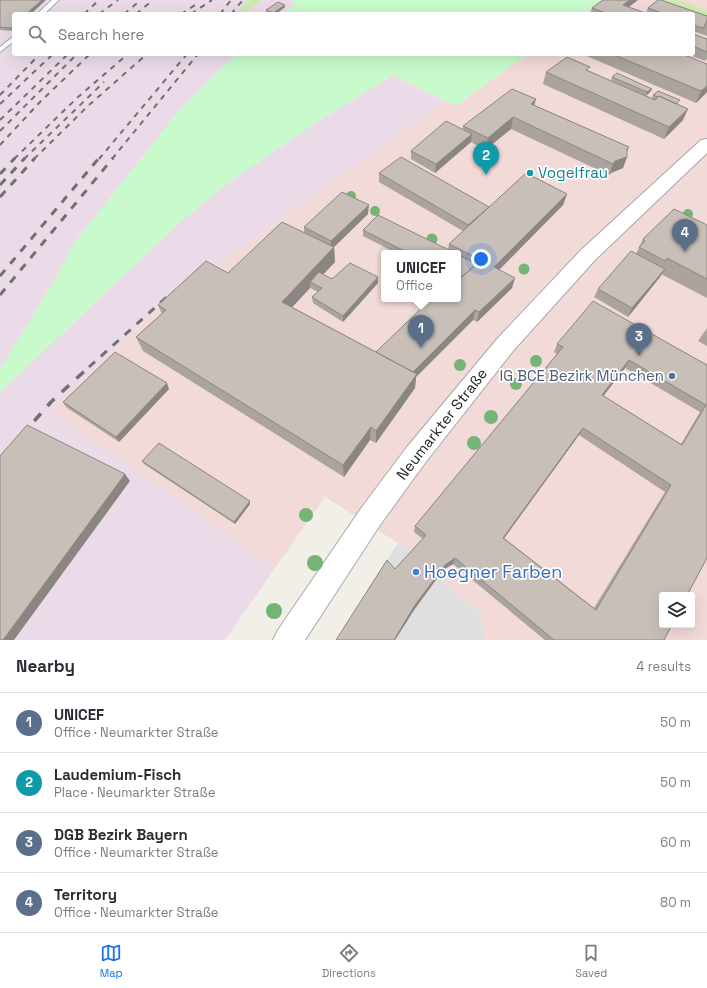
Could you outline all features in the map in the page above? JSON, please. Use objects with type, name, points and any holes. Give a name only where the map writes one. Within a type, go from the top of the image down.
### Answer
[{"type":"street","name":"Neumarkter Straße","points":[[288,640],[372,516],[416,455],[505,345],[588,255],[707,144]]},
{"type":"lane","points":[[42,12],[56,0]]},
{"type":"lane","points":[[0,50],[12,40]]},
{"type":"shaded area","points":[[0,0],[293,0],[294,5],[285,12],[12,12],[12,56],[234,56],[179,111],[75,242],[57,276],[0,370]]},
{"type":"shaded area","points":[[602,0],[707,0],[707,640],[485,640],[481,614],[398,543],[325,497],[275,568],[50,411],[171,297],[445,101],[456,106],[525,56],[695,56],[695,12],[586,12]]},
{"type":"shaded area","points":[[393,75],[445,101],[171,297],[50,411],[275,568],[225,640],[0,640],[0,392],[185,218],[228,183],[314,124]]},
{"type":"shaded area","points":[[398,543],[481,614],[485,640],[336,640]]},
{"type":"green space","points":[[248,0],[262,0],[247,12],[238,12]]},
{"type":"green space","points":[[293,0],[602,0],[586,12],[285,12],[294,5]]},
{"type":"green space","points":[[663,0],[677,0],[707,10],[707,16]]},
{"type":"green space","points":[[234,56],[525,56],[456,106],[393,75],[314,124],[228,183],[185,218],[0,392],[0,370],[57,276],[75,242],[179,111]]},
{"type":"building","points":[[0,0],[42,0],[28,12],[12,12],[11,28],[0,27]]},
{"type":"building","points":[[603,0],[630,0],[623,5],[642,12],[603,12],[592,8]]},
{"type":"building","points":[[658,0],[661,0],[707,16],[707,20],[703,28],[695,26],[695,12],[659,12],[648,8]]},
{"type":"building","points":[[278,2],[285,5],[274,12],[266,10]]},
{"type":"building","points":[[695,35],[707,39],[707,52],[695,47]]},
{"type":"building","points":[[617,56],[687,56],[707,64],[707,86],[701,91]]},
{"type":"building","points":[[567,57],[590,67],[586,70],[655,100],[659,96],[688,109],[669,127],[546,72]]},
{"type":"building","points":[[617,73],[652,89],[647,92],[612,77]]},
{"type":"building","points":[[512,89],[536,99],[531,104],[629,147],[627,149],[627,157],[615,161],[613,164],[513,117],[488,138],[463,126]]},
{"type":"building","points":[[658,91],[680,100],[676,104],[659,96],[653,95]]},
{"type":"building","points":[[446,121],[472,134],[436,164],[411,151]]},
{"type":"building","points":[[401,157],[489,207],[468,225],[379,173]]},
{"type":"building","points":[[526,173],[567,194],[494,267],[515,278],[479,312],[475,310],[413,372],[376,352],[428,302],[461,302],[461,277],[481,260],[449,244]]},
{"type":"building","points":[[342,192],[369,205],[331,241],[304,227]]},
{"type":"building","points":[[674,209],[707,225],[707,279],[667,258],[665,261],[639,247],[645,241],[643,239]]},
{"type":"building","points":[[378,215],[449,250],[402,250],[363,230]]},
{"type":"building","points":[[282,222],[334,247],[282,302],[417,374],[376,431],[371,427],[343,465],[136,337],[166,310],[158,305],[206,261],[228,273]]},
{"type":"building","points":[[631,251],[665,269],[632,308],[598,289]]},
{"type":"building","points":[[461,256],[477,264],[461,277]]},
{"type":"building","points":[[350,263],[378,277],[343,316],[312,297],[322,288],[310,282],[319,272],[332,279]]},
{"type":"building","points":[[593,301],[707,365],[707,558],[689,592],[659,592],[659,628],[670,628],[664,640],[554,640],[455,558],[445,565],[415,605],[394,640],[336,640],[387,560],[395,569],[426,535],[415,526],[563,347],[557,344]],"holes":[[[629,360],[706,405],[682,445],[602,395]],[[583,428],[671,485],[596,610],[503,538]]]},
{"type":"building","points":[[115,352],[167,383],[116,437],[63,402]]},
{"type":"building","points":[[27,425],[125,474],[3,640],[0,640],[0,456]]},
{"type":"building","points":[[159,443],[250,501],[234,522],[142,461]]},
{"type":"railway","points":[[86,12],[99,0]]},
{"type":"railway","points":[[102,12],[118,0]]},
{"type":"railway","points":[[126,12],[141,0]]},
{"type":"railway","points":[[138,12],[153,0]]},
{"type":"railway","points":[[194,12],[212,0]]},
{"type":"railway","points":[[222,12],[231,0]]},
{"type":"railway","points":[[233,12],[243,0]]},
{"type":"railway","points":[[184,12],[195,5]]},
{"type":"railway","points":[[0,95],[38,56]]},
{"type":"railway","points":[[0,104],[51,56]]},
{"type":"railway","points":[[0,120],[66,56]]},
{"type":"railway","points":[[0,131],[75,56]]},
{"type":"railway","points":[[0,145],[40,102],[88,56]]},
{"type":"railway","points":[[15,158],[78,97],[126,56]]},
{"type":"railway","points":[[35,158],[89,105],[145,56]]},
{"type":"railway","points":[[99,159],[185,56]]},
{"type":"railway","points":[[112,159],[196,56]]},
{"type":"railway","points":[[25,158],[104,82]]},
{"type":"railway","points":[[0,174],[15,158]]},
{"type":"railway","points":[[0,185],[25,158]]},
{"type":"railway","points":[[0,197],[35,158]]},
{"type":"railway","points":[[0,276],[99,158]]},
{"type":"railway","points":[[0,295],[113,158]]},
{"type":"railway","points":[[89,367],[169,295]]},
{"type":"railway","points":[[21,436],[51,402],[90,366]]},
{"type":"place","name":"Vogelfrau","points":[[530,173]]},
{"type":"place","name":"Laudemium-Fisch","points":[[486,175]]},
{"type":"place","name":"Territory","points":[[685,252]]},
{"type":"place","name":"UNICEF","points":[[421,348]]},
{"type":"place","name":"DGB Bezirk Bayern","points":[[639,356]]},
{"type":"place","name":"IG BCE Bezirk München","points":[[672,376]]},
{"type":"place","name":"Hoegner Farben","points":[[416,572]]}]
